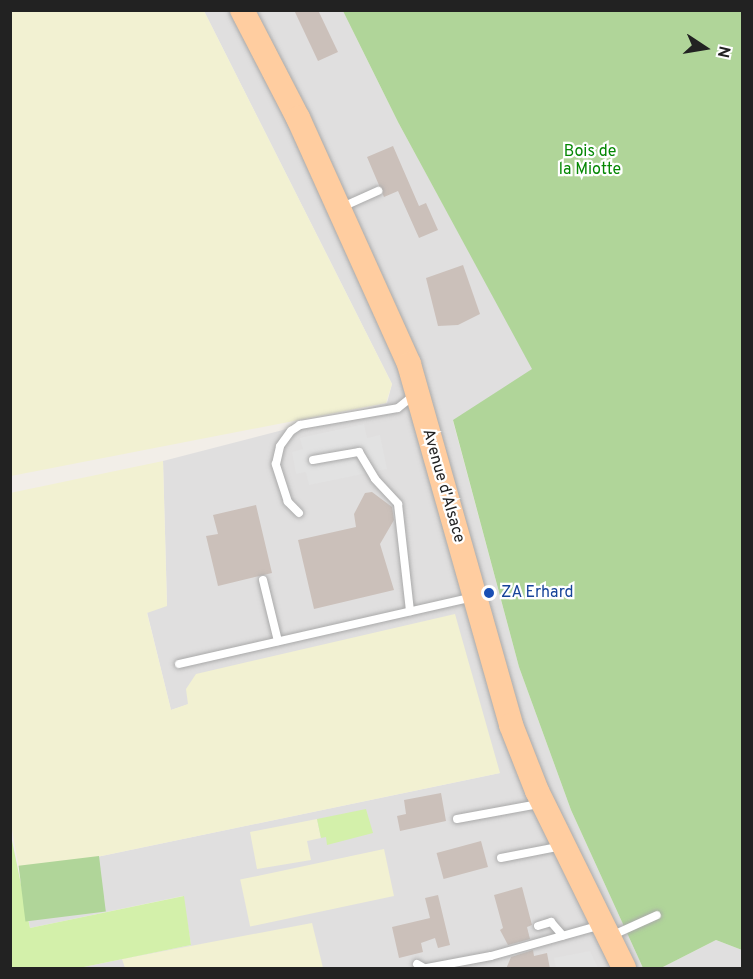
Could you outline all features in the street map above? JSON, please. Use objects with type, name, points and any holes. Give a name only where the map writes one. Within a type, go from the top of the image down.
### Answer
[{"type":"main road","name":"Avenue d'Alsace","points":[[242,10],[339,208],[409,364],[511,724],[543,803],[624,969]]},
{"type":"lane","points":[[339,208],[378,191]]},
{"type":"lane","points":[[299,513],[288,502],[276,464],[280,446],[291,431],[300,425],[398,408],[417,392]]},
{"type":"lane","points":[[313,460],[359,452],[375,479],[398,504],[410,611]]},
{"type":"lane","points":[[263,580],[278,641]]},
{"type":"lane","points":[[178,664],[474,597]]},
{"type":"lane","points":[[457,819],[543,803]]},
{"type":"lane","points":[[501,858],[563,846]]},
{"type":"lane","points":[[423,967],[562,936],[605,931],[657,915]]},
{"type":"lane","points":[[538,926],[551,922],[562,936]]},
{"type":"shaded area","points":[[204,11],[343,11],[398,122],[533,369],[453,421],[519,667],[571,810],[643,968],[79,968],[191,945],[183,896],[30,928],[20,873],[500,773],[189,704],[171,710],[147,612],[167,605],[163,461],[387,403],[392,384]]},
{"type":"shaded area","points":[[364,424],[367,438],[380,435],[387,469],[309,485],[306,472],[296,474],[292,452],[303,449],[300,438]]},
{"type":"shaded area","points":[[716,940],[742,950],[742,968],[661,968]]},
{"type":"shaded area","points":[[590,951],[598,968],[556,968],[554,958]]},
{"type":"green space","points":[[11,10],[204,11],[392,384],[386,403],[11,476]]},
{"type":"green space","name":"Bois de la Miotte","points":[[343,11],[742,11],[742,950],[716,940],[661,968],[643,968],[571,810],[519,667],[453,420],[532,369],[398,122]]},
{"type":"green space","points":[[163,461],[167,606],[147,613],[171,710],[188,704],[186,689],[196,674],[455,614],[500,773],[20,873],[10,819],[10,493]]},
{"type":"green space","points":[[366,809],[373,833],[327,845],[326,837],[321,838],[317,819]]},
{"type":"green space","points":[[317,819],[321,838],[307,841],[311,860],[257,869],[250,832]]},
{"type":"green space","points":[[10,831],[30,928],[184,896],[191,945],[79,968],[11,968]]},
{"type":"green space","points":[[384,849],[394,896],[250,927],[240,880]]},
{"type":"green space","points":[[99,856],[106,912],[25,921],[19,866]]},
{"type":"green space","points":[[312,923],[323,968],[125,968],[122,959]]},
{"type":"building","points":[[294,10],[318,10],[338,52],[318,61]]},
{"type":"building","points":[[393,146],[419,206],[426,203],[438,230],[419,238],[398,191],[384,197],[367,157]]},
{"type":"building","points":[[463,265],[480,314],[458,325],[438,326],[426,278]]},
{"type":"building","points":[[372,492],[392,507],[394,520],[380,544],[394,590],[314,609],[298,540],[356,527],[354,514],[365,493]]},
{"type":"building","points":[[256,505],[272,573],[218,586],[206,536],[218,534],[213,515]]},
{"type":"building","points":[[441,793],[446,821],[400,831],[397,816],[406,814],[404,800]]},
{"type":"building","points":[[481,841],[488,867],[444,879],[437,853]]},
{"type":"building","points":[[522,887],[532,925],[527,927],[530,939],[508,945],[500,930],[503,928],[494,895]]},
{"type":"building","points":[[438,895],[450,945],[438,948],[435,938],[421,943],[423,952],[399,958],[392,927],[430,918],[425,898]]},
{"type":"building","points":[[533,950],[534,956],[547,953],[550,969],[506,969],[511,957]]},
{"type":"place","name":"ZA Erhard","points":[[489,593]]}]
